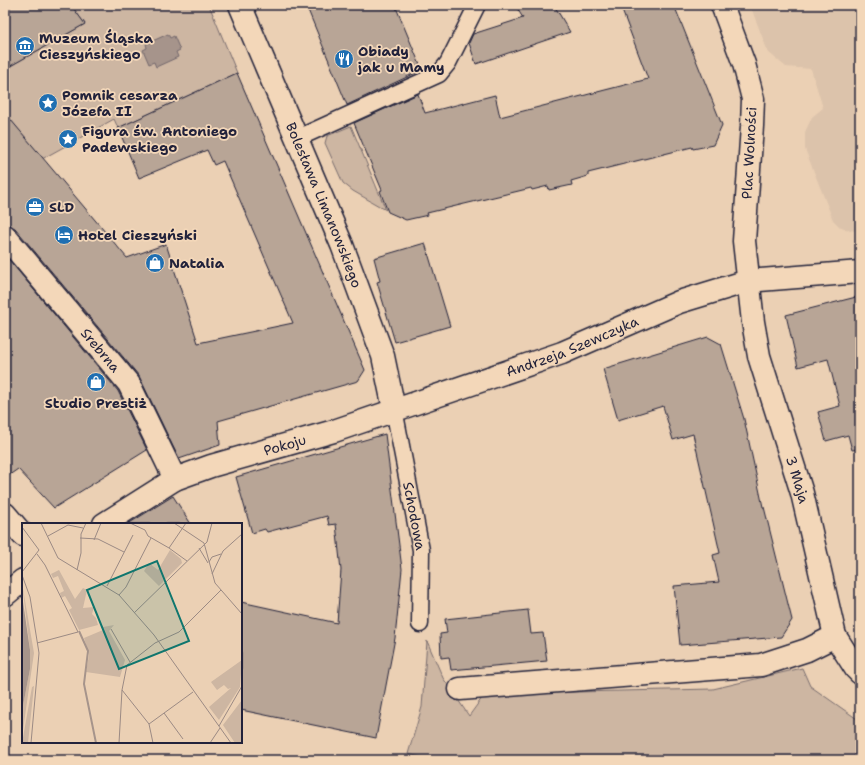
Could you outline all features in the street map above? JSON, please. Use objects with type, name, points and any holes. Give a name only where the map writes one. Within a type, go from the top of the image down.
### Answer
[{"type":"street","name":"Bolesława Limanowskiego","points":[[240,5],[342,244],[383,356],[394,410]]},
{"type":"street","name":"Plac Wolności","points":[[722,5],[744,64],[752,99],[752,126],[744,241],[748,281]]},
{"type":"street","name":"Srebrna","points":[[5,236],[129,384],[175,479]]},
{"type":"street","name":"Andrzeja Szewczyka","points":[[394,410],[562,353],[679,302],[748,281],[860,272]]},
{"type":"street","name":"3 Maja","points":[[748,281],[759,356],[802,493],[835,636],[860,673]]},
{"type":"street","name":"Pokoju","points":[[106,523],[175,479],[211,466],[334,431],[394,410]]},
{"type":"street","points":[[5,514],[22,534]]},
{"type":"street","points":[[5,595],[22,581]]},
{"type":"street","points":[[460,689],[761,665],[807,650],[835,636]]},
{"type":"lane","points":[[298,138],[439,74],[448,63],[476,5]]},
{"type":"lane","name":"Schodowa","points":[[394,410],[422,550],[420,624]]},
{"type":"shaded area","points":[[71,5],[209,5],[237,73],[118,128],[114,119],[42,159],[5,113],[5,69],[85,24]]},
{"type":"shaded area","points":[[750,5],[860,5],[860,232],[841,228],[833,220],[805,149],[805,132],[812,117],[823,108],[811,69],[786,67],[768,52]]},
{"type":"shaded area","points":[[168,34],[170,38],[174,36],[180,50],[176,52],[178,57],[156,67],[154,62],[149,64],[143,50],[147,48],[146,44]]},
{"type":"shaded area","points":[[351,126],[386,210],[353,191],[343,183],[325,143],[327,136]]},
{"type":"shaded area","points":[[427,641],[443,678],[469,716],[485,694],[713,689],[802,668],[810,686],[860,721],[860,760],[434,760],[408,754],[422,707]]},
{"type":"building","name":"Muzeum Śląska Cieszyńskiego","points":[[5,5],[71,5],[85,24],[5,69]]},
{"type":"building","points":[[306,5],[395,5],[422,70],[347,105]]},
{"type":"building","points":[[515,5],[554,5],[570,32],[476,64],[469,43],[473,34],[523,18]]},
{"type":"building","points":[[620,5],[674,5],[722,125],[713,145],[693,149],[692,147],[588,173],[588,176],[571,181],[572,185],[549,190],[548,186],[532,190],[531,188],[427,213],[428,215],[406,220],[388,212],[380,191],[382,190],[354,123],[418,94],[425,113],[495,95],[500,117],[648,79]]},
{"type":"building","points":[[237,73],[365,370],[358,381],[218,421],[220,445],[179,459],[139,376],[15,228],[5,224],[5,113],[127,258],[166,244],[198,343],[293,323],[223,161],[214,165],[207,150],[139,178],[118,128]]},
{"type":"building","points":[[425,243],[450,326],[395,342],[377,282],[380,281],[374,258]]},
{"type":"building","points":[[5,255],[118,391],[147,450],[54,508],[18,469],[5,478]]},
{"type":"building","points":[[860,296],[860,449],[852,450],[848,435],[826,441],[818,412],[840,406],[828,359],[798,367],[786,315]]},
{"type":"building","points":[[708,337],[721,344],[744,419],[763,507],[792,620],[781,637],[680,645],[674,586],[719,582],[713,555],[720,553],[693,434],[673,440],[663,406],[618,420],[603,369]]},
{"type":"building","points":[[385,434],[402,569],[395,638],[376,738],[242,710],[242,602],[337,623],[341,570],[336,524],[329,525],[327,516],[267,532],[265,529],[252,533],[236,477]]},
{"type":"building","points":[[173,496],[190,523],[130,523]]},
{"type":"building","points":[[528,610],[531,634],[543,633],[547,661],[451,670],[449,657],[441,658],[440,634],[447,633],[445,619]]},
{"type":"place","name":"Muzeum Śląska Cieszyńskiego","points":[[25,46]]},
{"type":"place","name":"Obiady jak u Mamy","points":[[344,59]]},
{"type":"place","name":"Pomnik cesarza Józefa II","points":[[48,103]]},
{"type":"place","name":"Figura św. Antoniego Padewskiego","points":[[68,139]]},
{"type":"place","name":"SLD","points":[[35,207]]},
{"type":"place","name":"Hotel Cieszyński","points":[[64,235]]},
{"type":"place","name":"Natalia","points":[[155,263]]},
{"type":"place","name":"Studio Prestiż","points":[[96,382]]}]
